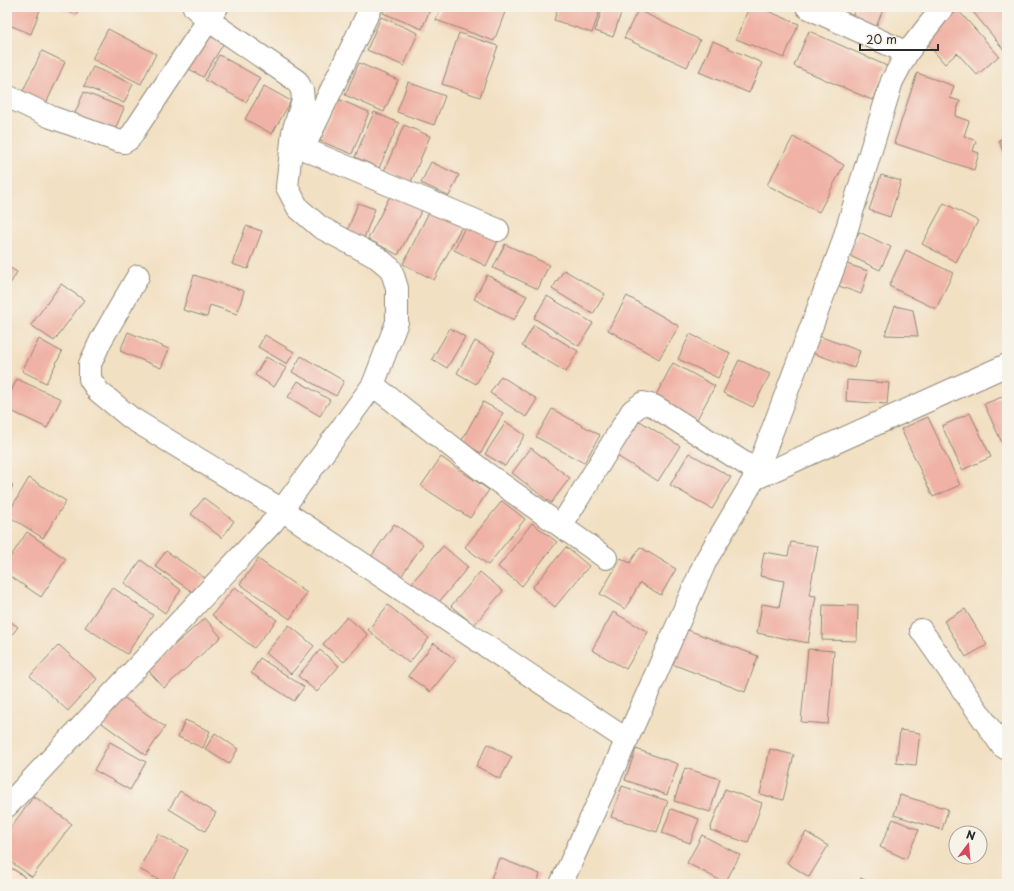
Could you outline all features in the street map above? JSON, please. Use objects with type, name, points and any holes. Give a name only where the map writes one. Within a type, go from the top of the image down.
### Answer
[{"type":"street","points":[[7,806],[273,522],[373,385],[397,322],[397,288],[391,269],[378,258],[320,227],[298,208],[287,187],[298,146],[371,7]]},
{"type":"street","points":[[807,7],[907,53]]},
{"type":"street","points":[[561,884],[627,740],[706,560],[755,475],[841,248],[892,81],[907,53],[943,7]]},
{"type":"street","points":[[7,96],[51,117],[124,142],[129,139],[206,11],[297,81],[302,90],[303,100],[293,132],[298,146],[498,230]]},
{"type":"street","points":[[138,276],[90,364],[90,379],[98,391],[131,418],[282,510],[627,740]]},
{"type":"street","points":[[755,475],[1007,365]]},
{"type":"street","points":[[373,385],[483,471],[606,558]]},
{"type":"street","points":[[561,526],[632,411],[643,404],[654,406],[755,475]]},
{"type":"street","points":[[921,630],[1002,746],[1007,750]]},
{"type":"street","points":[[7,879],[16,884]]},
{"type":"building","points":[[7,7],[41,7],[31,34],[7,24]]},
{"type":"building","points":[[57,7],[80,7],[77,15]]},
{"type":"building","points":[[386,7],[431,7],[422,29],[383,13]]},
{"type":"building","points":[[441,7],[507,7],[494,41],[436,20]]},
{"type":"building","points":[[558,7],[582,7],[599,13],[592,33],[554,20]]},
{"type":"building","points":[[603,7],[623,7],[613,37],[595,31]]},
{"type":"building","points":[[749,7],[758,7],[799,24],[784,58],[736,39]]},
{"type":"building","points":[[856,7],[884,7],[874,32],[850,23]]},
{"type":"building","points":[[969,7],[1006,7],[1007,49],[1005,51]]},
{"type":"building","points":[[638,10],[700,40],[687,67],[624,38]]},
{"type":"building","points":[[958,10],[999,56],[977,75],[957,53],[945,64],[924,40]]},
{"type":"building","points":[[381,17],[418,33],[404,66],[367,50]]},
{"type":"building","points":[[108,29],[156,54],[141,84],[92,59]]},
{"type":"building","points":[[809,31],[887,66],[872,100],[794,66]]},
{"type":"building","points":[[204,33],[224,43],[203,77],[184,66]]},
{"type":"building","points":[[459,33],[498,46],[480,97],[442,84]]},
{"type":"building","points":[[713,41],[762,63],[749,93],[699,72]]},
{"type":"building","points":[[42,51],[65,62],[45,106],[21,95]]},
{"type":"building","points":[[219,55],[260,78],[246,102],[205,80]]},
{"type":"building","points":[[359,63],[398,80],[384,112],[345,95]]},
{"type":"building","points":[[93,67],[133,84],[124,103],[84,86]]},
{"type":"building","points":[[917,73],[954,86],[950,98],[960,101],[955,116],[969,121],[964,136],[976,141],[973,151],[979,153],[974,170],[894,143]]},
{"type":"building","points":[[408,82],[445,96],[434,125],[397,112]]},
{"type":"building","points":[[264,86],[291,101],[272,134],[245,119]]},
{"type":"building","points":[[84,92],[124,108],[112,137],[72,120]]},
{"type":"building","points":[[338,99],[369,112],[352,154],[320,141]]},
{"type":"building","points":[[374,112],[399,123],[379,168],[355,157]]},
{"type":"building","points":[[404,125],[430,136],[411,182],[384,171]]},
{"type":"building","points":[[793,137],[844,165],[819,212],[767,185]]},
{"type":"building","points":[[1007,137],[1007,163],[999,140]]},
{"type":"building","points":[[431,162],[459,175],[449,196],[421,183]]},
{"type":"building","points":[[881,175],[901,181],[890,217],[869,210]]},
{"type":"building","points":[[392,192],[423,208],[398,255],[368,239]]},
{"type":"building","points":[[358,203],[375,209],[364,238],[347,232]]},
{"type":"building","points":[[944,203],[978,221],[956,262],[922,244]]},
{"type":"building","points":[[430,210],[462,226],[434,280],[403,264]]},
{"type":"building","points":[[466,225],[498,241],[486,266],[454,250]]},
{"type":"building","points":[[246,226],[262,231],[248,269],[232,264]]},
{"type":"building","points":[[859,232],[891,247],[880,270],[848,255]]},
{"type":"building","points":[[505,244],[549,265],[538,289],[493,268]]},
{"type":"building","points":[[906,250],[953,273],[936,309],[889,286]]},
{"type":"building","points":[[847,264],[868,271],[861,294],[839,286]]},
{"type":"building","points":[[7,266],[17,272],[7,289]]},
{"type":"building","points":[[564,270],[605,294],[593,314],[552,289]]},
{"type":"building","points":[[194,275],[244,291],[237,314],[210,305],[207,317],[183,310]]},
{"type":"building","points":[[487,275],[527,296],[514,320],[474,299]]},
{"type":"building","points":[[61,284],[84,300],[54,341],[31,325]]},
{"type":"building","points":[[547,296],[593,323],[579,346],[534,318]]},
{"type":"building","points":[[627,296],[679,326],[659,359],[608,330]]},
{"type":"building","points":[[895,306],[913,310],[918,336],[885,335]]},
{"type":"building","points":[[534,325],[578,351],[566,372],[522,346]]},
{"type":"building","points":[[450,328],[465,337],[447,368],[432,359]]},
{"type":"building","points":[[128,332],[169,349],[161,368],[120,351]]},
{"type":"building","points":[[690,334],[730,353],[718,378],[678,359]]},
{"type":"building","points":[[265,335],[294,352],[287,364],[258,347]]},
{"type":"building","points":[[816,335],[860,351],[854,368],[810,352]]},
{"type":"building","points":[[39,339],[62,352],[46,383],[22,371]]},
{"type":"building","points":[[475,341],[495,352],[476,384],[457,373]]},
{"type":"building","points":[[301,356],[344,381],[336,396],[292,372]]},
{"type":"building","points":[[266,357],[286,368],[274,387],[255,375]]},
{"type":"building","points":[[739,360],[770,374],[753,407],[723,393]]},
{"type":"building","points":[[673,363],[715,386],[696,421],[656,395]]},
{"type":"building","points":[[501,376],[537,399],[526,417],[490,393]]},
{"type":"building","points":[[17,379],[61,399],[47,428],[7,409],[7,400]]},
{"type":"building","points":[[847,380],[889,383],[887,404],[846,401]]},
{"type":"building","points":[[298,381],[330,400],[320,416],[288,397]]},
{"type":"building","points":[[1007,395],[1007,444],[1003,445],[984,404]]},
{"type":"building","points":[[483,402],[503,413],[481,453],[461,442]]},
{"type":"building","points":[[552,409],[600,435],[584,463],[536,437]]},
{"type":"building","points":[[970,413],[991,457],[962,470],[942,426]]},
{"type":"building","points":[[928,417],[960,485],[933,497],[901,429]]},
{"type":"building","points":[[635,418],[680,446],[658,481],[612,453]]},
{"type":"building","points":[[506,422],[525,435],[505,466],[485,454]]},
{"type":"building","points":[[531,448],[570,478],[551,503],[512,473]]},
{"type":"building","points":[[689,453],[731,477],[712,509],[670,485]]},
{"type":"building","points":[[441,457],[489,490],[470,518],[421,486]]},
{"type":"building","points":[[29,478],[66,501],[43,538],[7,515]]},
{"type":"building","points":[[7,482],[13,485],[7,498]]},
{"type":"building","points":[[204,498],[234,521],[222,538],[191,514]]},
{"type":"building","points":[[502,501],[525,519],[488,565],[465,547]]},
{"type":"building","points":[[532,523],[557,542],[522,586],[498,567]]},
{"type":"building","points":[[394,524],[423,544],[398,581],[368,561]]},
{"type":"building","points":[[27,532],[66,559],[41,597],[7,574],[7,562]]},
{"type":"building","points":[[791,542],[818,546],[809,595],[816,596],[808,643],[757,633],[762,604],[779,607],[784,581],[760,576],[764,552],[788,556]]},
{"type":"building","points":[[443,546],[468,567],[434,608],[409,586]]},
{"type":"building","points":[[566,547],[589,566],[555,607],[532,588]]},
{"type":"building","points":[[640,547],[676,569],[661,595],[640,583],[625,609],[600,594],[621,558],[630,563]]},
{"type":"building","points":[[166,551],[205,578],[194,593],[155,566]]},
{"type":"building","points":[[258,559],[307,593],[290,619],[240,584]]},
{"type":"building","points":[[141,560],[181,590],[165,613],[124,583]]},
{"type":"building","points":[[480,572],[503,591],[474,625],[451,606]]},
{"type":"building","points":[[112,587],[153,615],[127,654],[85,627]]},
{"type":"building","points":[[235,587],[277,620],[254,648],[212,615]]},
{"type":"building","points":[[388,605],[429,638],[409,663],[368,630]]},
{"type":"building","points":[[823,605],[858,606],[857,641],[822,640]]},
{"type":"building","points":[[965,609],[987,645],[966,657],[944,621]]},
{"type":"building","points":[[613,612],[648,632],[626,669],[592,650]]},
{"type":"building","points":[[347,617],[368,635],[344,662],[323,644]]},
{"type":"building","points":[[205,618],[221,637],[164,688],[147,669]]},
{"type":"building","points":[[7,619],[18,627],[7,641]]},
{"type":"building","points":[[289,625],[314,646],[291,674],[266,653]]},
{"type":"building","points":[[685,629],[758,656],[745,692],[672,664]]},
{"type":"building","points":[[434,643],[456,660],[430,692],[408,676]]},
{"type":"building","points":[[59,645],[97,679],[68,711],[30,676]]},
{"type":"building","points":[[808,649],[834,651],[828,724],[801,722]]},
{"type":"building","points":[[320,650],[339,666],[317,692],[298,676]]},
{"type":"building","points":[[260,658],[304,687],[294,701],[251,673]]},
{"type":"building","points":[[119,694],[165,727],[146,755],[99,721]]},
{"type":"building","points":[[185,720],[210,731],[203,748],[178,737]]},
{"type":"building","points":[[900,730],[920,733],[916,765],[896,763]]},
{"type":"building","points":[[215,733],[238,749],[229,764],[205,749]]},
{"type":"building","points":[[110,742],[146,762],[130,790],[94,770]]},
{"type":"building","points":[[488,744],[512,757],[500,779],[476,766]]},
{"type":"building","points":[[636,749],[678,764],[667,795],[625,780]]},
{"type":"building","points":[[770,749],[794,755],[783,800],[760,794]]},
{"type":"building","points":[[685,768],[720,779],[710,812],[674,801]]},
{"type":"building","points":[[622,786],[668,801],[657,832],[611,817]]},
{"type":"building","points":[[725,789],[762,803],[748,843],[710,830]]},
{"type":"building","points":[[180,791],[216,813],[205,831],[169,809]]},
{"type":"building","points":[[900,795],[948,809],[942,830],[894,815]]},
{"type":"building","points":[[34,796],[72,824],[32,877],[7,859],[7,832]]},
{"type":"building","points":[[671,809],[699,819],[690,843],[662,833]]},
{"type":"building","points":[[893,819],[919,830],[906,859],[880,847]]},
{"type":"building","points":[[806,832],[828,846],[809,877],[787,863]]},
{"type":"building","points":[[158,834],[188,850],[170,884],[167,884],[139,869]]},
{"type":"building","points":[[702,835],[740,855],[725,883],[687,863]]},
{"type":"building","points":[[499,858],[540,874],[537,884],[489,884]]},
{"type":"building","points":[[861,878],[873,884],[858,884]]}]
